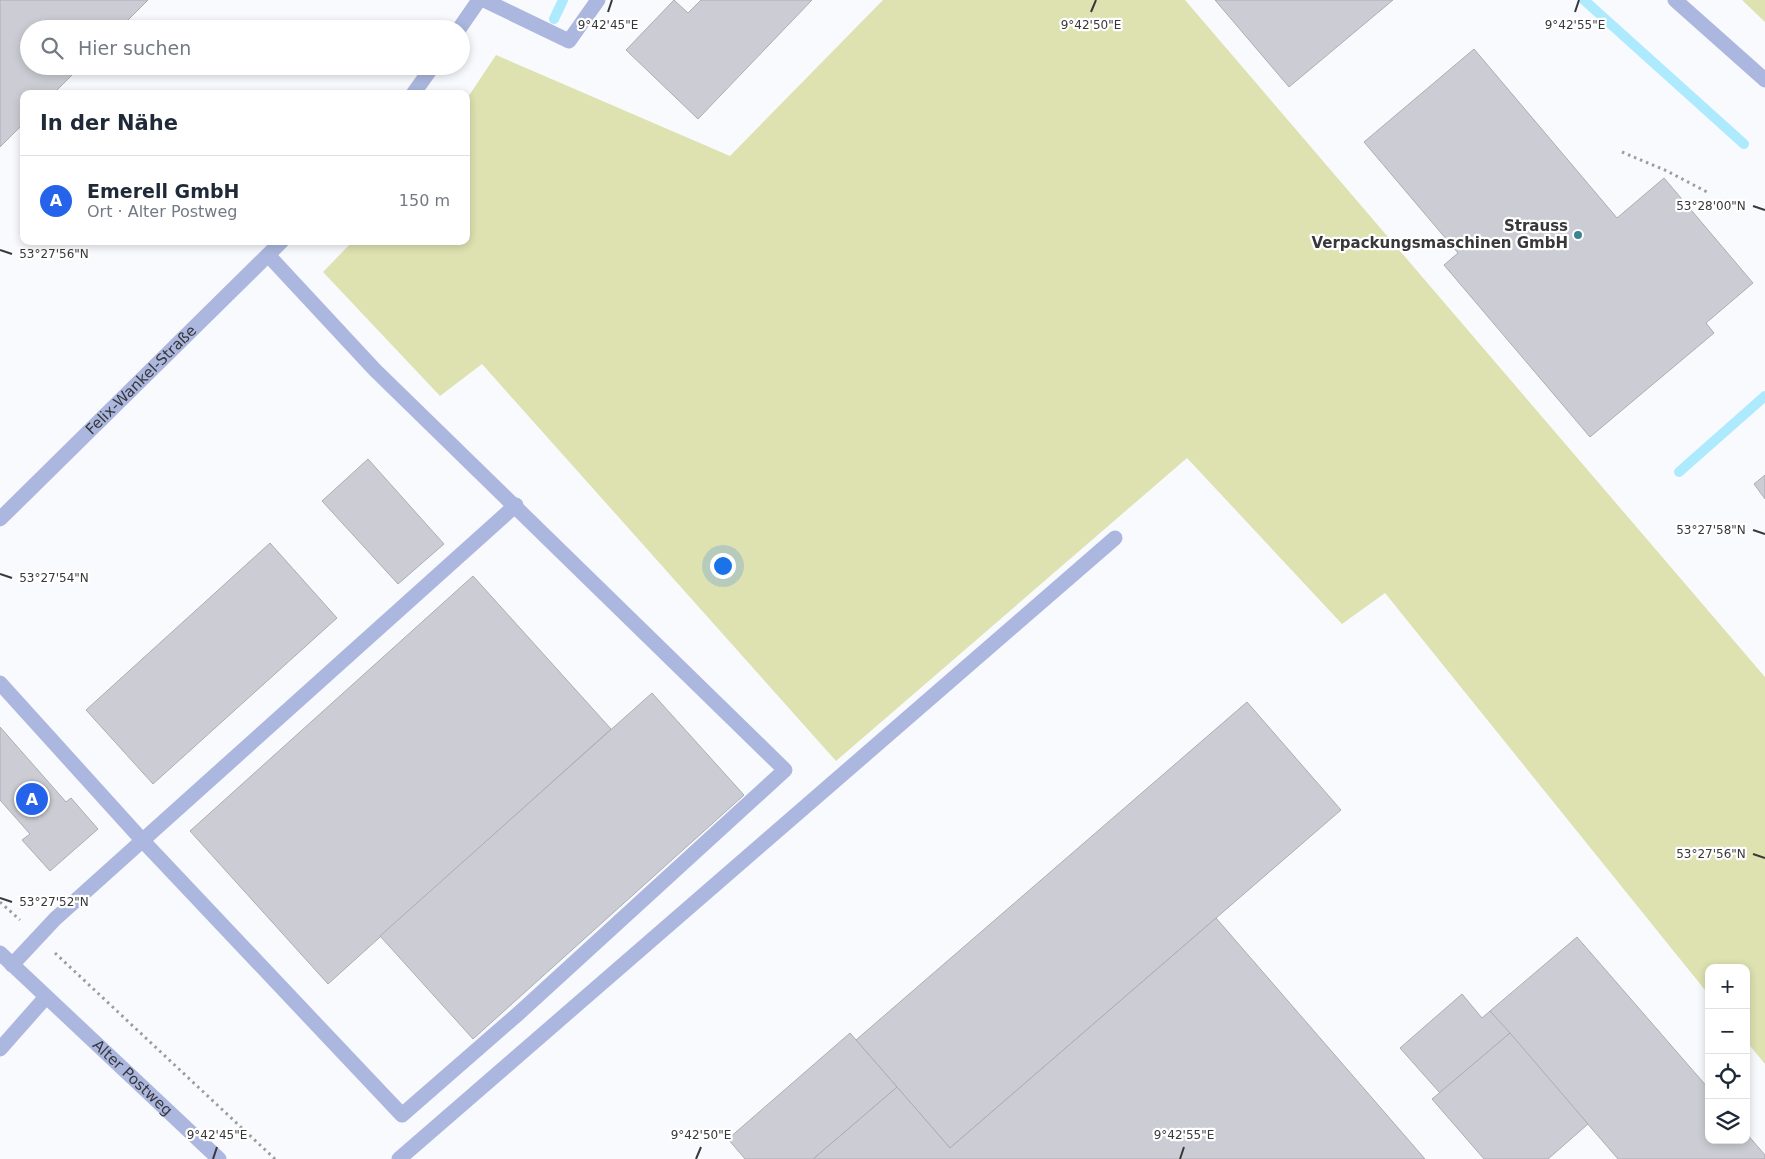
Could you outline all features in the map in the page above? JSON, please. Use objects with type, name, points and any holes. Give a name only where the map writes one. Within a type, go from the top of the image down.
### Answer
[{"type":"street","points":[[465,20],[479,0]]},
{"type":"street","points":[[484,0],[569,41],[598,0]]},
{"type":"street","points":[[1675,0],[1765,80]]},
{"type":"street","points":[[417,90],[426,75]]},
{"type":"street","name":"Felix-Wankel-Straße","points":[[0,519],[278,245]]},
{"type":"street","points":[[0,683],[143,841],[402,1115],[519,1013],[785,770],[516,505],[375,370],[268,255]]},
{"type":"street","points":[[12,964],[39,938],[55,919],[516,505]]},
{"type":"street","points":[[399,1159],[1115,538]]},
{"type":"street","name":"Alter Postweg","points":[[0,953],[220,1159]]},
{"type":"street","points":[[0,1049],[46,997]]},
{"type":"path","points":[[1622,152],[1667,171],[1707,192]]},
{"type":"path","points":[[0,902],[275,1159]]},
{"type":"green space","points":[[883,0],[1185,0],[1765,677],[1765,1064],[1750,1046],[1750,964],[1705,964],[1705,990],[1385,593],[1342,624],[1187,458],[836,761],[482,364],[440,396],[323,272],[349,245],[470,245],[470,94],[496,55],[730,156]]},
{"type":"green space","points":[[1742,0],[1765,0],[1765,22]]},
{"type":"building","points":[[0,0],[148,0],[128,20],[20,20],[20,75],[72,75],[57,90],[20,90],[20,127],[0,147]]},
{"type":"building","points":[[674,0],[688,13],[701,0],[812,0],[698,119],[626,50]]},
{"type":"building","points":[[1215,0],[1393,0],[1289,87]]},
{"type":"building","name":"Strauss Verpackungsmaschinen GmbH","points":[[1474,49],[1617,218],[1664,178],[1753,283],[1706,323],[1714,333],[1590,437],[1444,265],[1458,253],[1364,142]]},
{"type":"building","points":[[368,459],[444,544],[398,584],[322,501]]},
{"type":"building","points":[[1765,475],[1765,499],[1754,484]]},
{"type":"building","points":[[270,543],[337,618],[153,784],[86,710]]},
{"type":"building","points":[[473,576],[611,729],[328,984],[190,831]]},
{"type":"building","points":[[652,693],[744,795],[473,1039],[380,936]]},
{"type":"building","points":[[1247,702],[1341,810],[950,1148],[856,1040]]},
{"type":"building","points":[[0,727],[66,802],[71,798],[98,829],[50,871],[22,840],[30,834],[0,800]]},
{"type":"building","points":[[1216,918],[1425,1159],[813,1159],[897,1087],[950,1148]]},
{"type":"building","points":[[1577,937],[1705,1084],[1705,1144],[1750,1144],[1750,1138],[1765,1155],[1765,1159],[1618,1159],[1490,1011]]},
{"type":"building","points":[[1462,994],[1482,1018],[1490,1011],[1510,1033],[1440,1093],[1400,1048]]},
{"type":"building","points":[[850,1033],[897,1087],[813,1159],[745,1159],[728,1139]]},
{"type":"building","points":[[1510,1033],[1588,1124],[1548,1159],[1484,1159],[1432,1099]]},
{"type":"waterway","points":[[554,19],[563,0]]},
{"type":"waterway","points":[[1584,0],[1744,144]]},
{"type":"waterway","points":[[1679,472],[1765,396]]},
{"type":"place","name":"Strauss Verpackungsmaschinen GmbH","points":[[1578,235]]},
{"type":"place","name":"Emerell GmbH","points":[[32,799]]}]
